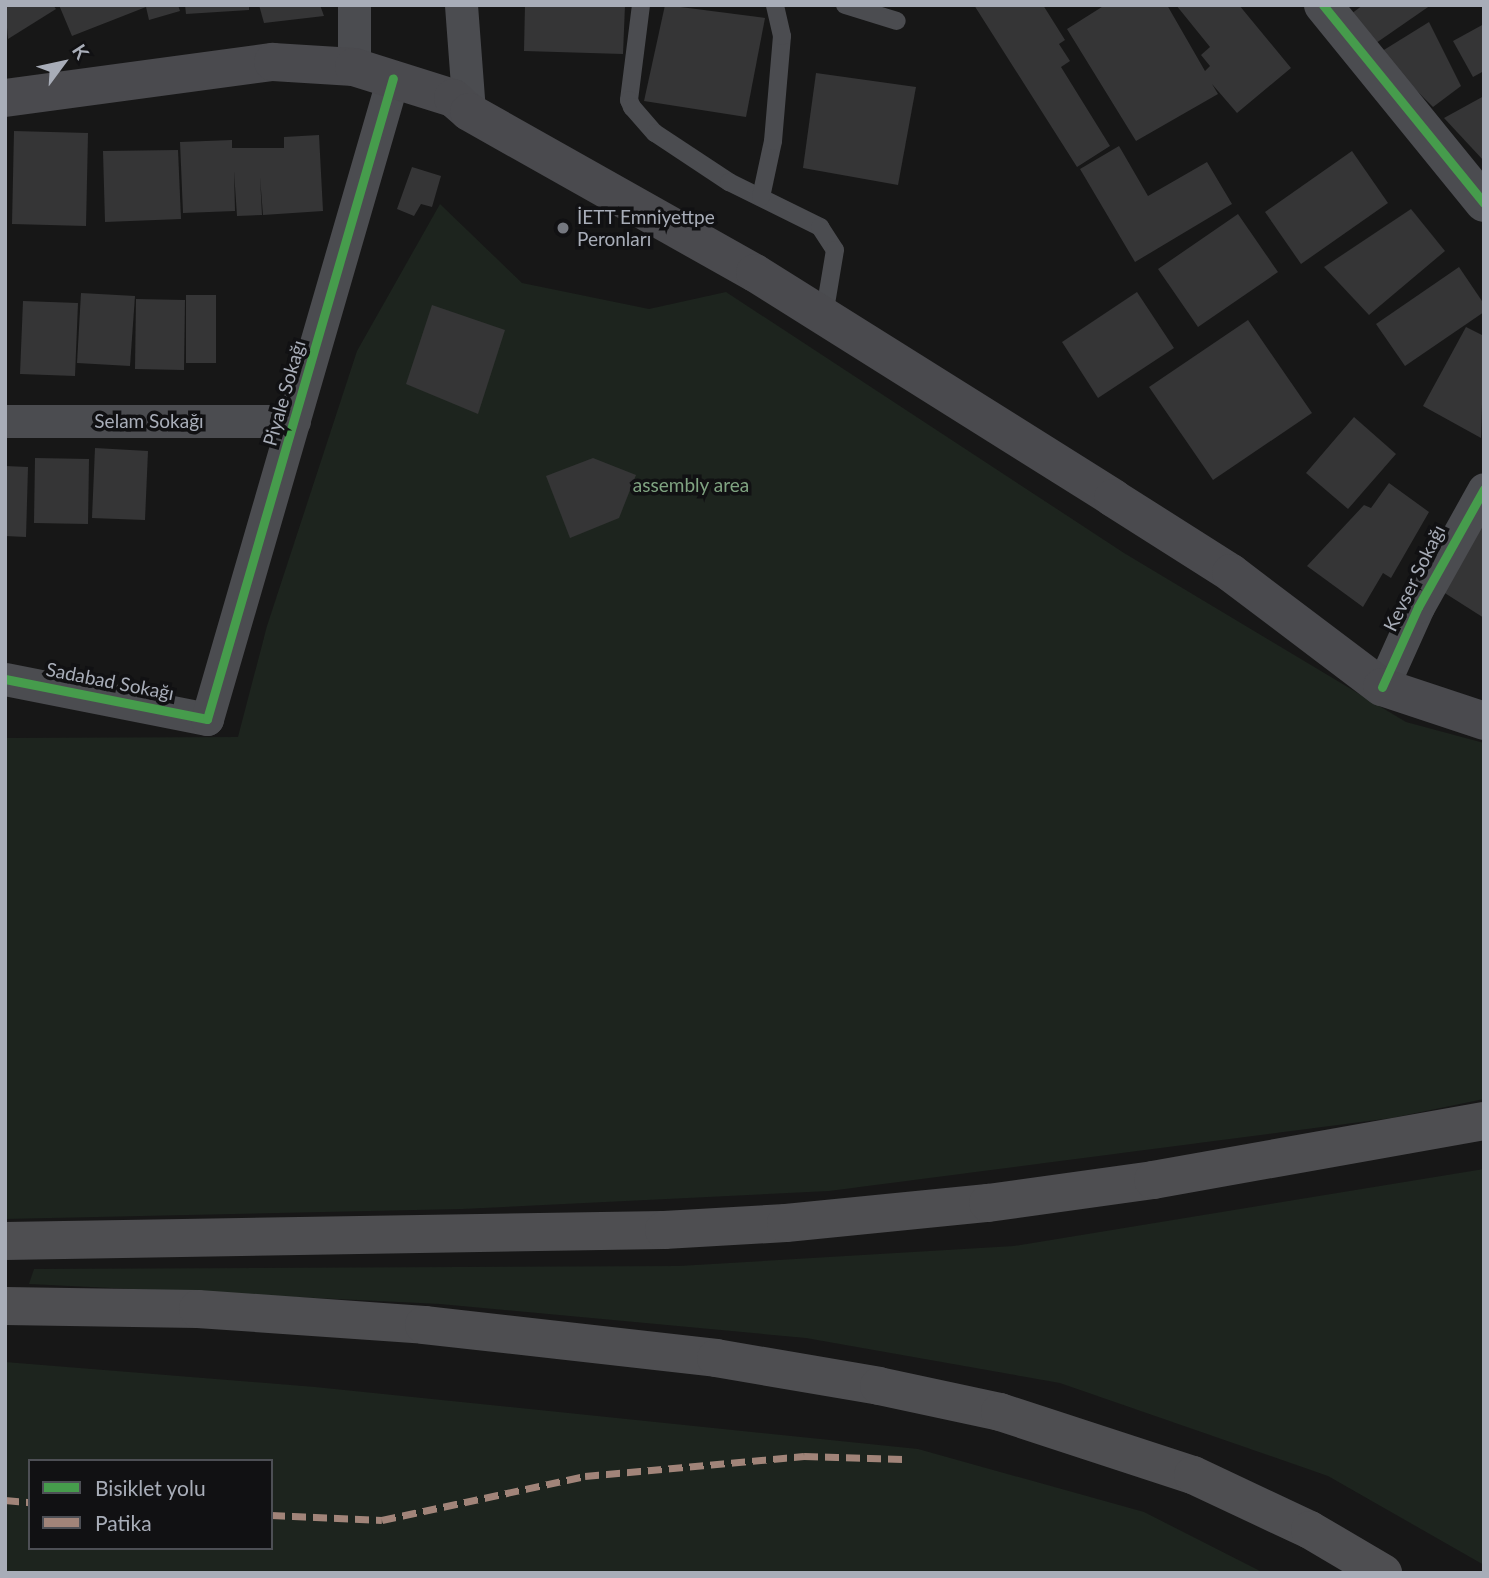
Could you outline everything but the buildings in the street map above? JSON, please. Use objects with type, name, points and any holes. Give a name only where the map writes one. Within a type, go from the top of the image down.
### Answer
[{"type":"highway","points":[[5,1241],[622,1231],[786,1223],[988,1203],[1153,1180],[1484,1121]]},
{"type":"highway","points":[[5,1306],[198,1309],[425,1325],[716,1358],[879,1386],[1000,1412],[1194,1475],[1310,1530],[1383,1573]]},
{"type":"main road","points":[[5,98],[272,62],[354,67],[453,98],[469,112],[824,316],[1231,573],[1382,687],[1484,721]]},
{"type":"street","points":[[354,5],[354,67]]},
{"type":"street","points":[[461,5],[469,112]]},
{"type":"street","points":[[1322,5],[1484,202]]},
{"type":"street","name":"Piyale Sokağı","points":[[207,719],[393,78]]},
{"type":"street","name":"Selam Sokağı","points":[[5,421],[294,421]]},
{"type":"street","name":"Kevser Sokağı","points":[[1382,687],[1418,607],[1484,489]]},
{"type":"street","name":"Sadabad Sokağı","points":[[5,679],[207,719]]},
{"type":"lane","points":[[641,5],[629,100],[632,107],[656,133],[761,197],[820,227],[835,250],[824,316]]},
{"type":"lane","points":[[761,197],[773,141],[782,36],[775,5]]},
{"type":"lane","points":[[845,5],[897,21]]},
{"type":"green space","name":"assembly area","points":[[440,204],[522,283],[649,309],[726,292],[1124,553],[1406,722],[1484,743],[1484,1099],[1392,1118],[829,1191],[462,1209],[5,1219],[5,738],[238,737],[267,626],[357,351]]},
{"type":"green space","points":[[1484,1169],[1484,1565],[1328,1476],[1060,1383],[806,1338],[440,1304],[29,1284],[34,1269],[679,1266],[1014,1246]]},
{"type":"green space","points":[[5,1362],[315,1387],[918,1449],[1144,1512],[1264,1573],[5,1573]]},
{"type":"marked path","points":[[273,1515],[382,1520],[585,1476],[804,1456],[903,1459]]},
{"type":"marked path","points":[[5,1500],[28,1502]]},
{"type":"cycle path","points":[[1323,5],[1484,203]]},
{"type":"cycle path","points":[[5,679],[207,719],[393,78]]},
{"type":"cycle path","points":[[1382,687],[1418,607],[1484,489]]},
{"type":"place","name":"İETT Emniyettpe Peronları","points":[[563,228]]}]
